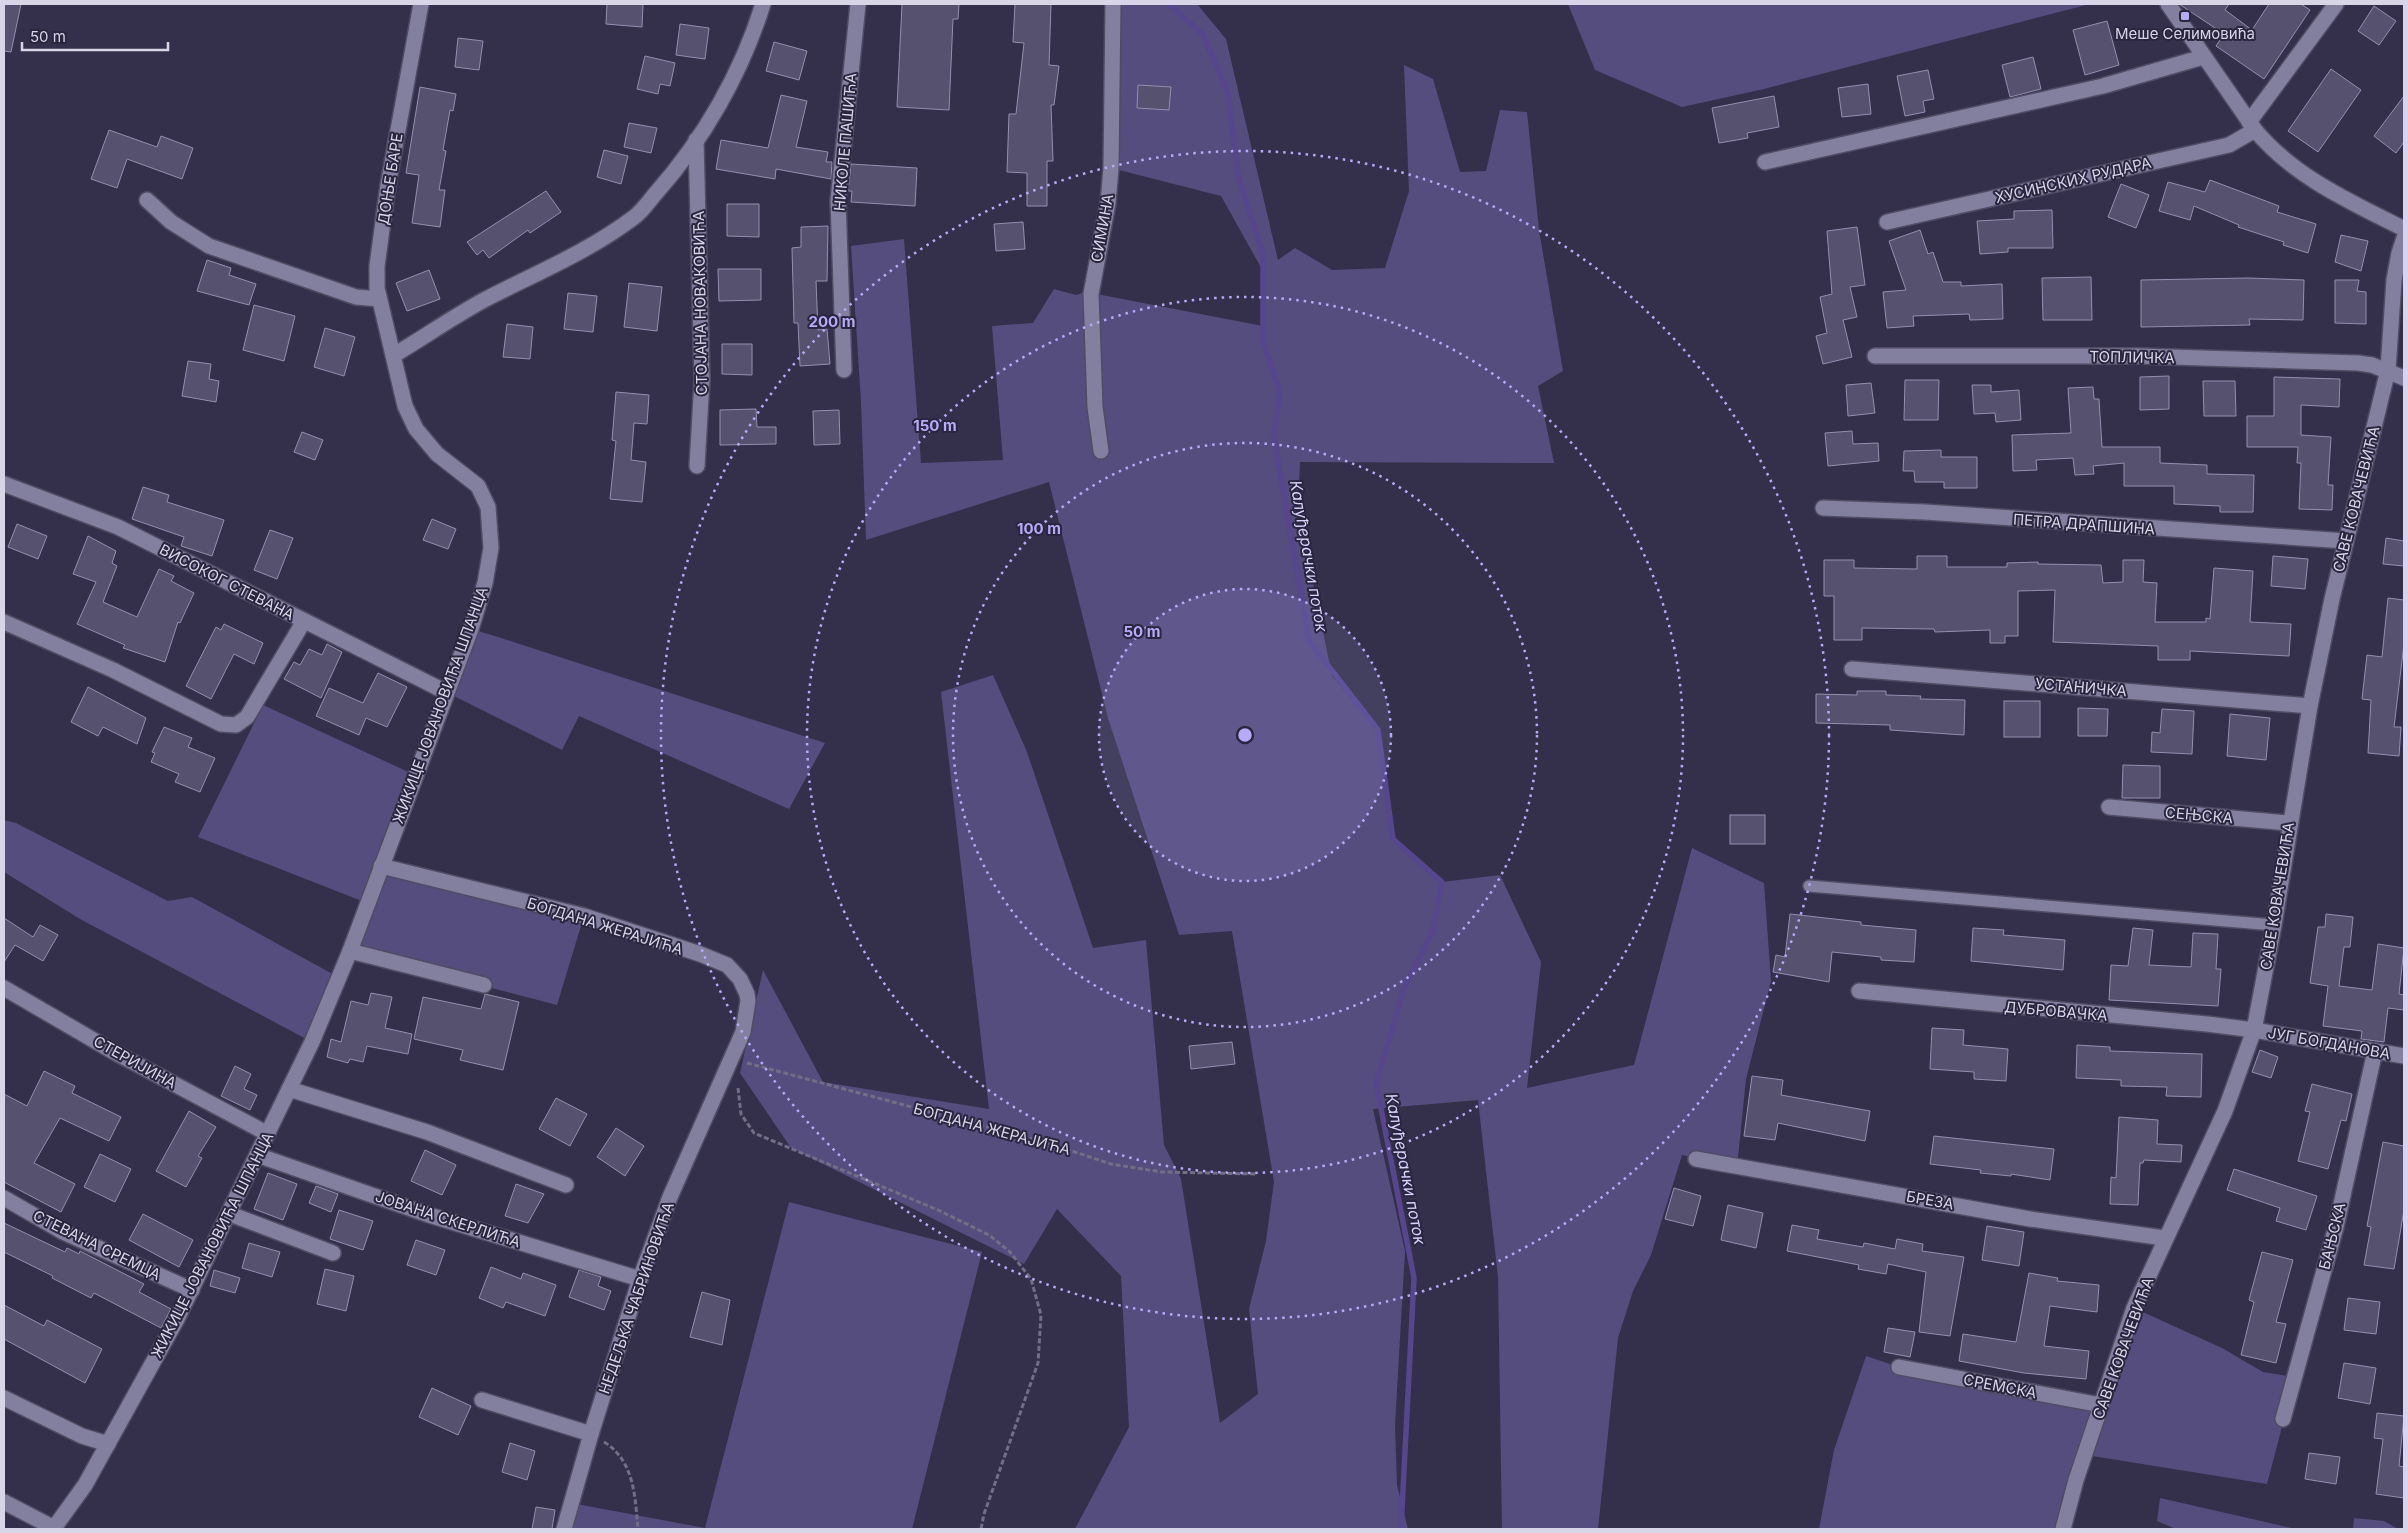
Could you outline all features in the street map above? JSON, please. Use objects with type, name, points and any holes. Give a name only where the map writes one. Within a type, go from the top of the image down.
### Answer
[{"type":"street","name":"ДОЊЕ БАРЕ","points":[[394,355],[379,299],[378,266],[388,185],[422,4]]},
{"type":"street","points":[[394,355],[482,301],[604,239],[635,217],[669,178],[696,140],[737,73],[763,4]]},
{"type":"street","name":"НИКОЛЕ ПАШИЋА","points":[[844,370],[838,201],[858,4]]},
{"type":"street","name":"СИМИНА","points":[[1101,450],[1095,407],[1091,294],[1108,203],[1112,168],[1113,4]]},
{"type":"street","points":[[2168,4],[2203,57],[2270,148],[2296,169],[2404,229]]},
{"type":"street","points":[[2252,126],[2336,4]]},
{"type":"street","points":[[1765,162],[2103,86],[2203,57]]},
{"type":"street","name":"ХУСИНСКИХ РУДАРА","points":[[1887,222],[2229,145],[2252,126]]},
{"type":"street","name":"СТОЈАНА НОВАКОВИЋА","points":[[696,140],[702,370],[697,466]]},
{"type":"street","points":[[147,200],[171,222],[209,246],[356,297],[379,299]]},
{"type":"street","name":"САВЕ КОВАЧЕВИЋА","points":[[2063,1529],[2101,1405],[2134,1308],[2164,1238],[2224,1111],[2254,1030],[2274,925],[2289,823],[2310,706],[2346,541],[2388,370],[2394,280],[2404,238]]},
{"type":"street","name":"ЖИКИЦЕ ЈОВАНОВИЋА ШПАНЦА","points":[[54,1528],[85,1485],[192,1290],[312,1042],[350,951],[470,629],[485,583],[490,548],[488,507],[478,486],[437,454],[416,429],[405,406],[394,355]]},
{"type":"street","name":"ТОПЛИЧКА","points":[[1875,356],[2140,356],[2358,363],[2388,370],[2404,378]]},
{"type":"street","name":"ВИСОКОГ СТЕВАНА","points":[[4,484],[118,527],[446,692]]},
{"type":"street","name":"ПЕТРА ДРАПШИНА","points":[[1823,508],[1925,512],[2346,541]]},
{"type":"street","points":[[4,622],[113,670],[220,724],[236,725],[247,717],[304,621]]},
{"type":"street","name":"УСТАНИЧКА","points":[[1852,669],[2310,706]]},
{"type":"street","name":"СЕЊСКА","points":[[2108,807],[2289,823]]},
{"type":"street","name":"БОГДАНА ЖЕРАЈИЋА","points":[[381,866],[584,916],[727,965],[740,979],[748,1001],[743,1032],[726,1074]]},
{"type":"street","points":[[350,951],[484,985]]},
{"type":"street","name":"СТЕРИЈИНА","points":[[4,988],[114,1052],[268,1134]]},
{"type":"street","name":"ДУБРОВАЧКА","points":[[1859,990],[2254,1030]]},
{"type":"street","name":"ЈУГ БОГДАНОВА","points":[[2254,1030],[2404,1056]]},
{"type":"street","name":"БАЊСКА","points":[[2284,1419],[2336,1226],[2375,1051]]},
{"type":"street","name":"НЕДЕЉКА ЧАБРИНОВИЋА","points":[[564,1529],[591,1434],[640,1279],[670,1197],[726,1074]]},
{"type":"street","points":[[289,1089],[428,1132],[566,1185]]},
{"type":"street","name":"ЈОВАНА СКЕРЛИЋА","points":[[258,1155],[429,1215],[640,1279]]},
{"type":"street","name":"БРЕЗА","points":[[1696,1159],[2030,1219],[2164,1238]]},
{"type":"street","name":"СТЕВАНА СРЕМЦА","points":[[4,1198],[63,1232],[192,1290]]},
{"type":"street","points":[[230,1214],[333,1253]]},
{"type":"street","name":"СРЕМСКА","points":[[1899,1368],[2101,1405]]},
{"type":"street","points":[[4,1398],[82,1436],[108,1444]]},
{"type":"street","points":[[482,1400],[591,1434]]},
{"type":"street","points":[[4,1502],[54,1528]]},
{"type":"lane","points":[[1809,886],[2274,925]]},
{"type":"path","name":"БОГДАНА ЖЕРАЈИЋА","points":[[732,1059],[1054,1145],[1111,1164],[1162,1172],[1256,1174]]},
{"type":"path","points":[[726,1074],[734,1078],[741,1114],[754,1132],[938,1210],[989,1234],[1010,1252],[1031,1279],[1041,1315],[1038,1363],[984,1514],[981,1529]]},
{"type":"path","points":[[591,1434],[612,1447],[631,1474],[638,1529]]},
{"type":"shaded area","points":[[1111,4],[1197,4],[1226,39],[1278,260],[1295,248],[1332,270],[1385,268],[1409,191],[1404,65],[1433,79],[1460,172],[1486,171],[1500,110],[1527,112],[1539,230],[1563,371],[1538,386],[1554,463],[1300,462],[1298,510],[1332,676],[1378,730],[1393,839],[1442,882],[1500,875],[1541,962],[1527,1088],[1634,1065],[1692,848],[1764,883],[1771,981],[1746,1079],[1737,1167],[1682,1155],[1651,1255],[1633,1291],[1618,1338],[1598,1529],[1502,1529],[1498,1277],[1478,1100],[1373,1109],[1405,1251],[1395,1425],[1397,1485],[1408,1529],[1075,1529],[1129,1427],[1121,1276],[1057,1209],[1024,1264],[791,1148],[740,1073],[763,970],[823,1082],[989,1109],[941,692],[993,675],[1027,752],[1093,948],[1146,940],[1164,1145],[1181,1179],[1220,1423],[1258,1394],[1249,1309],[1266,1241],[1274,1182],[1232,931],[1179,935],[1108,718],[1049,482],[866,540],[861,402],[851,246],[904,239],[921,463],[1003,460],[992,326],[1033,323],[1054,289],[1076,295],[1086,292],[1263,326],[1263,271],[1221,196],[1111,168]]},
{"type":"shaded area","points":[[1568,4],[2090,4],[1764,89],[1682,107],[1595,70]]},
{"type":"shaded area","points":[[471,629],[825,743],[789,809],[579,716],[562,750],[446,692]]},
{"type":"shaded area","points":[[263,705],[415,775],[381,866],[584,916],[557,1005],[350,951],[367,903],[198,837]]},
{"type":"shaded area","points":[[4,820],[16,823],[168,901],[192,897],[340,978],[312,1042],[80,919],[4,872]]},
{"type":"shaded area","points":[[789,1202],[982,1252],[912,1529],[566,1529],[571,1503],[705,1528]]},
{"type":"shaded area","points":[[2134,1308],[2222,1348],[2263,1372],[2295,1377],[2267,1484],[2086,1455],[2064,1529],[1819,1529],[1834,1450],[1866,1356],[1899,1367],[2101,1405]]},
{"type":"shaded area","points":[[2160,1498],[2296,1529],[2176,1529],[2157,1521]]},
{"type":"shaded area","points":[[2354,1518],[2384,1521],[2398,1529],[2353,1529]]},
{"type":"building","points":[[4,4],[21,4],[11,52],[4,51]]},
{"type":"building","points":[[607,4],[643,4],[642,27],[606,24]]},
{"type":"building","points":[[902,4],[959,4],[958,19],[953,19],[949,110],[897,107]]},
{"type":"building","points":[[1015,4],[1051,4],[1049,65],[1059,66],[1054,105],[1051,105],[1053,161],[1047,161],[1047,206],[1027,206],[1027,173],[1007,172],[1009,114],[1016,114],[1024,43],[1013,42]]},
{"type":"building","points":[[2179,4],[2229,4],[2225,10],[2252,30],[2269,4],[2301,4],[2310,10],[2264,79],[2216,46],[2224,34]]},
{"type":"building","points":[[2374,6],[2396,21],[2379,45],[2358,31]]},
{"type":"building","points":[[2107,21],[2119,65],[2085,75],[2073,30]]},
{"type":"building","points":[[680,24],[709,28],[705,59],[676,55]]},
{"type":"building","points":[[458,38],[483,41],[479,70],[455,67]]},
{"type":"building","points":[[774,42],[807,51],[799,80],[766,71]]},
{"type":"building","points":[[645,56],[675,63],[670,86],[660,84],[658,94],[637,89]]},
{"type":"building","points":[[2033,57],[2041,89],[2010,97],[2002,65]]},
{"type":"building","points":[[2331,69],[2361,90],[2318,152],[2288,131]]},
{"type":"building","points":[[1928,70],[1934,99],[1923,101],[1925,112],[1905,116],[1897,76]]},
{"type":"building","points":[[1868,84],[1871,114],[1842,117],[1838,88]]},
{"type":"building","points":[[1138,85],[1171,87],[1169,110],[1137,108]]},
{"type":"building","points":[[420,87],[456,94],[453,111],[450,110],[443,150],[446,151],[439,190],[445,190],[440,227],[412,223],[419,175],[406,173]]},
{"type":"building","points":[[781,95],[807,101],[796,147],[828,152],[826,162],[832,162],[831,179],[776,169],[775,179],[716,169],[721,140],[768,148]]},
{"type":"building","points":[[1774,96],[1779,127],[1747,133],[1748,138],[1719,143],[1712,108]]},
{"type":"building","points":[[2404,96],[2404,142],[2396,153],[2374,136]]},
{"type":"building","points":[[629,123],[657,128],[651,153],[624,147]]},
{"type":"building","points":[[109,130],[157,147],[161,136],[193,148],[182,179],[127,159],[117,188],[91,179]]},
{"type":"building","points":[[604,150],[628,156],[621,184],[597,177]]},
{"type":"building","points":[[851,164],[917,168],[915,206],[851,202],[852,191],[848,191]]},
{"type":"building","points":[[2210,180],[2279,206],[2277,212],[2316,224],[2308,253],[2283,245],[2284,242],[2238,227],[2239,225],[2194,206],[2190,220],[2159,211],[2168,182],[2205,192]]},
{"type":"building","points":[[2121,184],[2149,195],[2136,228],[2108,217]]},
{"type":"building","points":[[546,191],[561,212],[530,233],[528,230],[489,258],[483,250],[477,255],[467,242]]},
{"type":"building","points":[[727,204],[759,204],[759,237],[727,236]]},
{"type":"building","points":[[2052,210],[2053,248],[2008,248],[2008,252],[1980,254],[1977,221],[2014,219],[2014,211]]},
{"type":"building","points":[[1023,222],[1025,249],[996,251],[994,224]]},
{"type":"building","points":[[828,226],[827,281],[816,281],[818,330],[827,329],[830,364],[800,366],[798,323],[794,323],[792,248],[801,247],[801,227]]},
{"type":"building","points":[[1857,227],[1865,285],[1850,287],[1857,317],[1843,320],[1852,357],[1823,364],[1816,336],[1827,333],[1820,297],[1832,294],[1827,231]]},
{"type":"building","points":[[1920,230],[1928,254],[1933,252],[1943,282],[1961,282],[1961,286],[2002,284],[2003,319],[1970,320],[1969,314],[1913,316],[1914,326],[1887,328],[1883,292],[1906,290],[1889,241]]},
{"type":"building","points":[[2341,235],[2368,241],[2361,271],[2335,262]]},
{"type":"building","points":[[207,260],[231,268],[229,275],[256,284],[249,305],[197,291]]},
{"type":"building","points":[[718,269],[761,269],[761,300],[719,301]]},
{"type":"building","points":[[429,270],[440,299],[407,311],[396,283]]},
{"type":"building","points":[[2091,277],[2092,320],[2043,320],[2042,278]]},
{"type":"building","points":[[2248,278],[2304,280],[2303,320],[2249,319],[2250,325],[2141,327],[2141,280]]},
{"type":"building","points":[[2335,280],[2359,280],[2357,291],[2366,292],[2366,324],[2335,323]]},
{"type":"building","points":[[629,283],[662,287],[657,331],[624,327]]},
{"type":"building","points":[[568,293],[597,296],[593,332],[564,329]]},
{"type":"building","points":[[254,305],[295,316],[284,361],[243,350]]},
{"type":"building","points":[[507,324],[533,327],[530,359],[503,357]]},
{"type":"building","points":[[325,328],[355,337],[344,376],[314,367]]},
{"type":"building","points":[[722,344],[752,344],[752,375],[722,374]]},
{"type":"building","points":[[188,361],[211,364],[209,379],[219,381],[216,402],[182,396]]},
{"type":"building","points":[[2169,376],[2169,409],[2140,410],[2140,377]]},
{"type":"building","points":[[2274,377],[2340,379],[2339,407],[2301,405],[2301,435],[2331,437],[2328,485],[2333,485],[2332,510],[2299,509],[2301,463],[2297,463],[2298,447],[2247,447],[2247,416],[2274,416]]},
{"type":"building","points":[[1905,380],[1939,380],[1938,420],[1904,420]]},
{"type":"building","points":[[2203,381],[2235,381],[2236,416],[2204,416]]},
{"type":"building","points":[[1871,383],[1875,413],[1848,416],[1846,385]]},
{"type":"building","points":[[1972,385],[1991,385],[1991,392],[2019,390],[2021,420],[1996,422],[1995,413],[1974,414]]},
{"type":"building","points":[[2093,387],[2094,399],[2099,399],[2102,447],[2160,447],[2160,463],[2207,465],[2207,474],[2254,475],[2253,512],[2220,512],[2220,506],[2174,504],[2174,486],[2124,486],[2124,463],[2093,466],[2094,474],[2075,475],[2073,458],[2036,460],[2037,470],[2013,471],[2012,435],[2071,433],[2068,388]]},
{"type":"building","points":[[616,392],[649,395],[647,424],[634,423],[631,460],[646,462],[642,502],[610,499],[616,441],[612,440]]},
{"type":"building","points":[[756,409],[757,427],[776,427],[776,444],[720,445],[720,410]]},
{"type":"building","points":[[839,410],[840,444],[814,445],[813,411]]},
{"type":"building","points":[[1852,431],[1853,444],[1878,443],[1879,461],[1828,466],[1825,433]]},
{"type":"building","points":[[302,432],[323,440],[315,460],[294,452]]},
{"type":"building","points":[[1941,450],[1941,457],[1977,457],[1977,488],[1944,488],[1944,482],[1915,482],[1914,471],[1903,471],[1904,451]]},
{"type":"building","points":[[143,487],[169,495],[167,502],[224,520],[212,556],[181,546],[184,537],[132,519]]},
{"type":"building","points":[[432,519],[456,529],[448,549],[423,540]]},
{"type":"building","points":[[17,524],[47,536],[38,559],[8,547]]},
{"type":"building","points":[[270,530],[293,538],[277,579],[254,570]]},
{"type":"building","points":[[88,536],[116,551],[112,563],[117,566],[103,602],[137,617],[159,569],[174,576],[171,581],[194,593],[180,623],[178,622],[165,662],[123,648],[125,645],[77,624],[96,582],[73,574]]},
{"type":"building","points":[[2386,538],[2404,541],[2404,566],[2383,564]]},
{"type":"building","points":[[1917,556],[1947,556],[1947,567],[2007,567],[2007,563],[2038,562],[2038,564],[2101,565],[2103,583],[2123,582],[2123,560],[2144,560],[2143,582],[2157,583],[2155,622],[2206,622],[2206,618],[2210,619],[2214,568],[2253,571],[2250,622],[2291,624],[2289,656],[2190,651],[2190,660],[2158,660],[2158,646],[2053,642],[2055,590],[2018,591],[2018,636],[2005,636],[2005,643],[1990,643],[1990,630],[1935,632],[1934,629],[1862,628],[1862,640],[1834,640],[1834,596],[1824,596],[1824,560],[1854,560],[1854,568],[1917,569]]},
{"type":"building","points":[[2273,556],[2308,559],[2305,589],[2271,586]]},
{"type":"building","points":[[2388,598],[2404,600],[2404,644],[2394,727],[2401,727],[2399,756],[2368,753],[2371,700],[2362,699],[2367,655],[2382,657]]},
{"type":"building","points":[[224,624],[263,643],[254,664],[234,654],[211,699],[186,686],[216,627],[221,630]]},
{"type":"building","points":[[327,644],[342,652],[321,698],[284,679],[294,662],[300,665],[309,649],[322,655]]},
{"type":"building","points":[[378,673],[407,687],[387,727],[366,718],[359,735],[316,716],[329,688],[363,703]]},
{"type":"building","points":[[88,687],[146,718],[137,744],[103,727],[98,736],[71,722]]},
{"type":"building","points":[[1857,691],[1886,691],[1886,695],[1921,696],[1920,699],[1965,700],[1964,735],[1890,730],[1890,725],[1816,723],[1816,694],[1857,695]]},
{"type":"building","points":[[2004,701],[2040,701],[2040,737],[2004,737]]},
{"type":"building","points":[[2078,708],[2108,709],[2107,736],[2078,736]]},
{"type":"building","points":[[2162,709],[2194,711],[2192,754],[2151,752],[2152,732],[2160,733]]},
{"type":"building","points":[[2230,714],[2270,718],[2266,760],[2227,756]]},
{"type":"building","points":[[164,727],[192,738],[188,747],[215,758],[200,792],[175,782],[179,774],[151,762],[155,753],[152,752]]},
{"type":"building","points":[[2123,765],[2160,766],[2160,798],[2122,798]]},
{"type":"building","points":[[1730,815],[1765,815],[1765,844],[1730,844]]},
{"type":"building","points":[[1790,914],[1861,922],[1861,925],[1916,930],[1914,962],[1881,960],[1881,957],[1832,952],[1829,982],[1773,972],[1776,955],[1785,957]]},
{"type":"building","points":[[2326,914],[2353,917],[2350,947],[2344,947],[2339,986],[2372,990],[2378,944],[2404,948],[2399,994],[2404,995],[2404,1010],[2388,1008],[2384,1042],[2361,1039],[2362,1031],[2323,1026],[2328,986],[2310,983],[2318,927],[2325,927]]},
{"type":"building","points":[[4,918],[33,937],[40,925],[58,935],[43,961],[15,945],[4,962]]},
{"type":"building","points":[[1973,928],[2004,930],[2003,935],[2065,940],[2063,970],[1971,961]]},
{"type":"building","points":[[2133,928],[2153,930],[2149,965],[2191,967],[2193,933],[2218,934],[2216,969],[2221,969],[2218,1006],[2109,1000],[2111,965],[2128,966]]},
{"type":"building","points":[[371,993],[392,997],[385,1028],[412,1034],[408,1054],[367,1046],[363,1062],[350,1059],[348,1063],[327,1057],[331,1039],[341,1042],[351,1001],[368,1005]]},
{"type":"building","points":[[485,994],[519,1002],[503,1070],[460,1060],[463,1050],[414,1039],[423,997],[481,1009]]},
{"type":"building","points":[[1932,1028],[1964,1030],[1963,1045],[2008,1049],[2006,1081],[1974,1079],[1974,1072],[1930,1069]]},
{"type":"building","points":[[1232,1042],[1235,1064],[1191,1069],[1189,1046]]},
{"type":"building","points":[[2077,1045],[2110,1047],[2110,1051],[2202,1054],[2201,1097],[2166,1096],[2167,1087],[2121,1086],[2121,1080],[2076,1078]]},
{"type":"building","points":[[2260,1050],[2278,1057],[2271,1078],[2252,1072]]},
{"type":"building","points":[[235,1066],[251,1074],[244,1089],[257,1095],[250,1110],[221,1096]]},
{"type":"building","points":[[44,1071],[75,1086],[72,1093],[121,1117],[109,1141],[60,1118],[34,1163],[75,1184],[61,1212],[4,1182],[4,1094],[27,1106]]},
{"type":"building","points":[[1752,1076],[1783,1080],[1781,1095],[1870,1111],[1865,1141],[1778,1123],[1775,1140],[1744,1136]]},
{"type":"building","points":[[2312,1084],[2352,1094],[2346,1121],[2341,1120],[2328,1169],[2298,1161],[2310,1112],[2305,1111]]},
{"type":"building","points":[[556,1098],[587,1114],[570,1146],[539,1129]]},
{"type":"building","points":[[189,1111],[216,1127],[198,1156],[202,1158],[186,1187],[156,1171]]},
{"type":"building","points":[[2119,1117],[2158,1120],[2157,1144],[2182,1145],[2181,1162],[2144,1160],[2143,1163],[2140,1163],[2138,1205],[2110,1204],[2111,1177],[2116,1178]]},
{"type":"building","points":[[616,1128],[644,1146],[625,1176],[597,1157]]},
{"type":"building","points":[[1934,1136],[2054,1149],[2050,1180],[2011,1174],[2011,1176],[1980,1173],[1981,1170],[1930,1164]]},
{"type":"building","points":[[2383,1142],[2404,1146],[2404,1210],[2394,1269],[2364,1265],[2371,1227],[2367,1226]]},
{"type":"building","points":[[425,1150],[456,1165],[442,1195],[411,1181]]},
{"type":"building","points":[[100,1154],[131,1169],[115,1202],[84,1187]]},
{"type":"building","points":[[2234,1169],[2317,1196],[2306,1230],[2276,1221],[2280,1208],[2227,1190]]},
{"type":"building","points":[[268,1173],[297,1184],[283,1220],[254,1209]]},
{"type":"building","points":[[516,1184],[544,1194],[528,1223],[505,1216]]},
{"type":"building","points":[[316,1186],[338,1194],[331,1212],[309,1203]]},
{"type":"building","points":[[1674,1188],[1701,1196],[1693,1226],[1665,1219]]},
{"type":"building","points":[[1728,1205],[1763,1213],[1756,1248],[1721,1240]]},
{"type":"building","points":[[339,1210],[373,1221],[363,1250],[330,1239]]},
{"type":"building","points":[[143,1214],[193,1240],[179,1267],[129,1240]]},
{"type":"building","points":[[4,1223],[65,1252],[67,1248],[79,1254],[80,1251],[144,1284],[139,1292],[171,1309],[161,1328],[94,1293],[91,1298],[52,1278],[53,1276],[4,1252]]},
{"type":"building","points":[[1792,1225],[1819,1230],[1817,1239],[1863,1247],[1864,1243],[1895,1249],[1897,1239],[1923,1244],[1922,1251],[1964,1257],[1950,1336],[1919,1332],[1926,1272],[1888,1264],[1886,1274],[1858,1269],[1859,1265],[1787,1251]]},
{"type":"building","points":[[1987,1226],[2024,1232],[2019,1266],[1982,1260]]},
{"type":"building","points":[[416,1240],[445,1250],[436,1275],[407,1265]]},
{"type":"building","points":[[249,1243],[280,1252],[272,1277],[242,1268]]},
{"type":"building","points":[[2262,1252],[2293,1260],[2276,1322],[2286,1324],[2276,1363],[2241,1355],[2254,1302],[2249,1300]]},
{"type":"building","points":[[491,1267],[521,1279],[523,1273],[556,1285],[545,1316],[506,1302],[503,1308],[479,1298]]},
{"type":"building","points":[[325,1269],[354,1276],[346,1311],[317,1304]]},
{"type":"building","points":[[214,1270],[240,1278],[235,1293],[210,1286]]},
{"type":"building","points":[[579,1270],[601,1277],[598,1286],[611,1291],[604,1310],[569,1297]]},
{"type":"building","points":[[2029,1273],[2058,1278],[2057,1281],[2099,1285],[2097,1312],[2050,1306],[2044,1346],[2089,1351],[2086,1379],[2024,1373],[1959,1361],[1963,1334],[2016,1342]]},
{"type":"building","points":[[702,1292],[730,1300],[722,1345],[690,1337]]},
{"type":"building","points":[[2348,1298],[2380,1302],[2376,1334],[2344,1330]]},
{"type":"building","points":[[4,1305],[44,1326],[47,1320],[102,1349],[85,1383],[4,1339]]},
{"type":"building","points":[[1888,1328],[1915,1332],[1910,1357],[1884,1352]]},
{"type":"building","points":[[2344,1363],[2376,1368],[2370,1404],[2338,1398]]},
{"type":"building","points":[[432,1388],[471,1406],[458,1435],[419,1417]]},
{"type":"building","points":[[2377,1413],[2404,1416],[2399,1466],[2404,1467],[2404,1498],[2376,1494],[2383,1439],[2374,1438]]},
{"type":"building","points":[[510,1443],[535,1451],[527,1480],[502,1472]]},
{"type":"building","points":[[2309,1453],[2340,1457],[2336,1484],[2305,1479]]},
{"type":"building","points":[[536,1507],[555,1510],[552,1529],[532,1529]]},
{"type":"waterway","name":"Калуђерачки поток","points":[[1169,4],[1203,35],[1228,93],[1238,175],[1263,255],[1263,342],[1280,392],[1274,437],[1309,641],[1378,730],[1393,839],[1442,882],[1433,931],[1404,989],[1376,1083],[1414,1278],[1401,1529]]},
{"type":"place","name":"Меше Селимовића","points":[[2185,16]]}]
